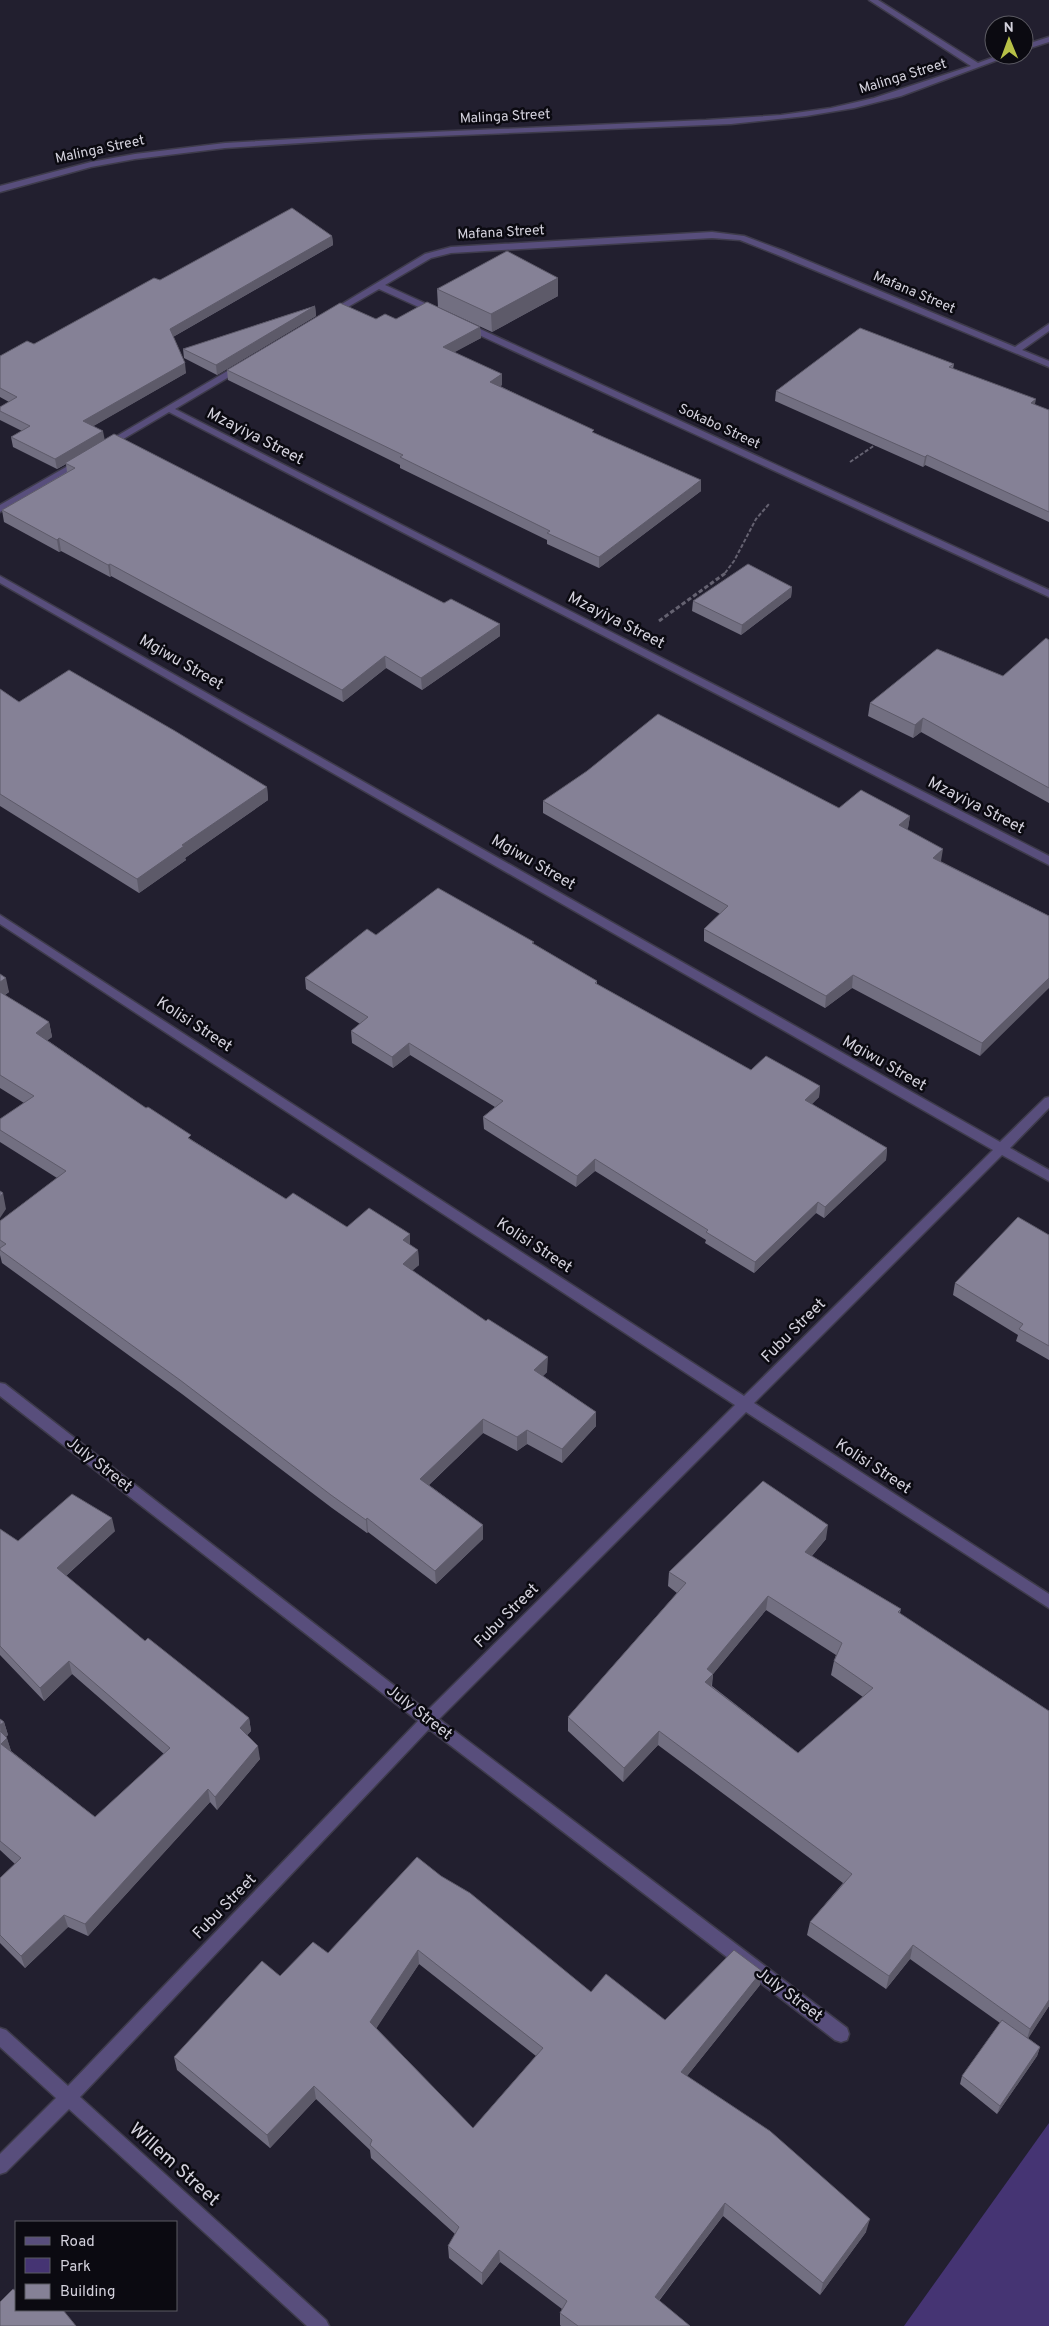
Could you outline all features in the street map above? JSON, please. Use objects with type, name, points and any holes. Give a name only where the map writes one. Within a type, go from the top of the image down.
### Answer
[{"type":"street","points":[[873,0],[934,36],[977,66]]},
{"type":"street","points":[[1034,44],[1049,38]]},
{"type":"street","name":"Malinga Street","points":[[0,189],[69,169],[117,159],[210,146],[695,123],[798,115],[862,104],[893,96],[984,63]]},
{"type":"street","name":"Mafana Street","points":[[319,320],[428,256],[452,250],[712,235],[741,238],[811,265],[1049,364]]},
{"type":"street","name":"Sokabo Street","points":[[378,285],[1049,594]]},
{"type":"street","points":[[1016,350],[1049,327]]},
{"type":"street","points":[[0,509],[252,360]]},
{"type":"street","name":"Mzayiya Street","points":[[169,409],[1049,860]]},
{"type":"street","name":"Mgiwu Street","points":[[0,579],[1049,1176]]},
{"type":"street","name":"Kolisi Street","points":[[0,919],[1049,1602]]},
{"type":"street","name":"Fubu Street","points":[[0,2166],[68,2098],[428,1720],[1049,1101]]},
{"type":"street","name":"July Street","points":[[0,1388],[428,1720],[841,2034]]},
{"type":"street","name":"Willem Street","points":[[0,2036],[320,2326]]},
{"type":"path","points":[[624,643],[681,606],[730,570],[737,558],[747,531],[759,512],[765,507],[783,496],[815,486],[879,442]]},
{"type":"green space","points":[[1049,2123],[1049,2326],[904,2326]]},
{"type":"building","points":[[292,208],[332,236],[170,329],[185,363],[83,421],[103,431],[55,459],[11,437],[30,426],[0,411],[0,407],[17,397],[0,388],[0,356],[27,341],[34,344],[154,278],[160,280]]},
{"type":"building","points":[[507,251],[558,278],[491,314],[437,289]]},
{"type":"building","points":[[427,302],[480,327],[443,347],[502,374],[490,382],[594,430],[592,432],[701,480],[599,557],[547,533],[550,531],[400,457],[403,455],[227,370],[340,303],[376,319],[385,314],[396,319]]},
{"type":"building","points":[[315,306],[216,365],[183,349]]},
{"type":"building","points":[[860,328],[954,364],[949,367],[1036,399],[1031,403],[1049,410],[1049,512],[927,455],[925,457],[776,391]]},
{"type":"building","points":[[114,434],[444,603],[451,599],[500,624],[421,678],[385,656],[342,690],[110,564],[108,565],[59,538],[57,540],[2,510],[75,468],[65,463]]},
{"type":"building","points":[[748,564],[792,587],[742,625],[693,601]]},
{"type":"building","points":[[1046,638],[1049,640],[1049,788],[923,718],[915,725],[870,703],[937,649],[1003,676]]},
{"type":"building","points":[[69,670],[267,787],[182,845],[184,846],[137,879],[0,794],[0,689],[19,702]]},
{"type":"building","points":[[658,714],[839,808],[861,790],[910,816],[899,825],[943,849],[933,858],[1049,916],[1049,978],[982,1043],[853,975],[826,996],[704,929],[728,906],[543,801],[587,771]]},
{"type":"building","points":[[438,888],[534,942],[532,943],[597,981],[595,983],[751,1070],[766,1056],[820,1086],[805,1100],[887,1148],[825,1207],[818,1202],[755,1262],[595,1159],[577,1176],[483,1117],[503,1101],[409,1043],[392,1057],[351,1031],[368,1017],[305,978],[367,929],[376,935]]},
{"type":"building","points":[[0,974],[6,978],[0,982]]},
{"type":"building","points":[[0,992],[49,1022],[36,1033],[146,1108],[148,1107],[191,1135],[188,1138],[286,1199],[293,1193],[347,1227],[369,1208],[410,1234],[403,1240],[418,1250],[403,1264],[486,1321],[488,1319],[548,1357],[534,1370],[596,1412],[562,1449],[527,1430],[517,1437],[483,1419],[420,1479],[483,1525],[435,1571],[367,1518],[366,1520],[331,1495],[180,1380],[0,1250],[6,1244],[0,1240],[0,1221],[66,1171],[0,1130],[0,1119],[34,1096],[0,1075]]},
{"type":"building","points":[[1018,1217],[1049,1235],[1049,1346],[1019,1329],[1023,1324],[955,1283]]},
{"type":"building","points":[[763,1481],[828,1525],[805,1552],[901,1609],[898,1612],[1049,1711],[1049,2000],[1030,2029],[913,1945],[889,1976],[810,1922],[852,1874],[659,1731],[624,1768],[568,1717],[686,1583],[669,1572]],"holes":[[[768,1596],[842,1643],[834,1661],[873,1688],[798,1753],[705,1682],[713,1674],[707,1669]]]},
{"type":"building","points":[[72,1494],[112,1518],[57,1568],[145,1641],[148,1638],[249,1718],[240,1728],[258,1746],[215,1797],[208,1789],[85,1924],[64,1915],[21,1956],[0,1935],[0,1878],[21,1858],[0,1841],[0,1731],[7,1738],[1,1744],[95,1817],[170,1748],[69,1661],[40,1688],[0,1646],[0,1529],[18,1541]]},
{"type":"building","points":[[417,1857],[441,1876],[470,1893],[591,1992],[606,1974],[665,2020],[734,1950],[762,1971],[681,2072],[770,2131],[870,2219],[823,2283],[725,2203],[655,2297],[690,2326],[578,2326],[560,2313],[567,2301],[499,2250],[482,2273],[448,2246],[459,2227],[370,2145],[372,2140],[314,2086],[267,2135],[174,2057],[262,1961],[280,1976],[313,1942],[328,1953]],"holes":[[[418,1950],[543,2048],[473,2128],[370,2022]]]},
{"type":"building","points":[[1002,2020],[1040,2047],[1000,2106],[962,2076]]},
{"type":"building","points":[[13,2289],[15,2290],[15,2311],[64,2311],[76,2326],[0,2326],[0,2302]]}]
